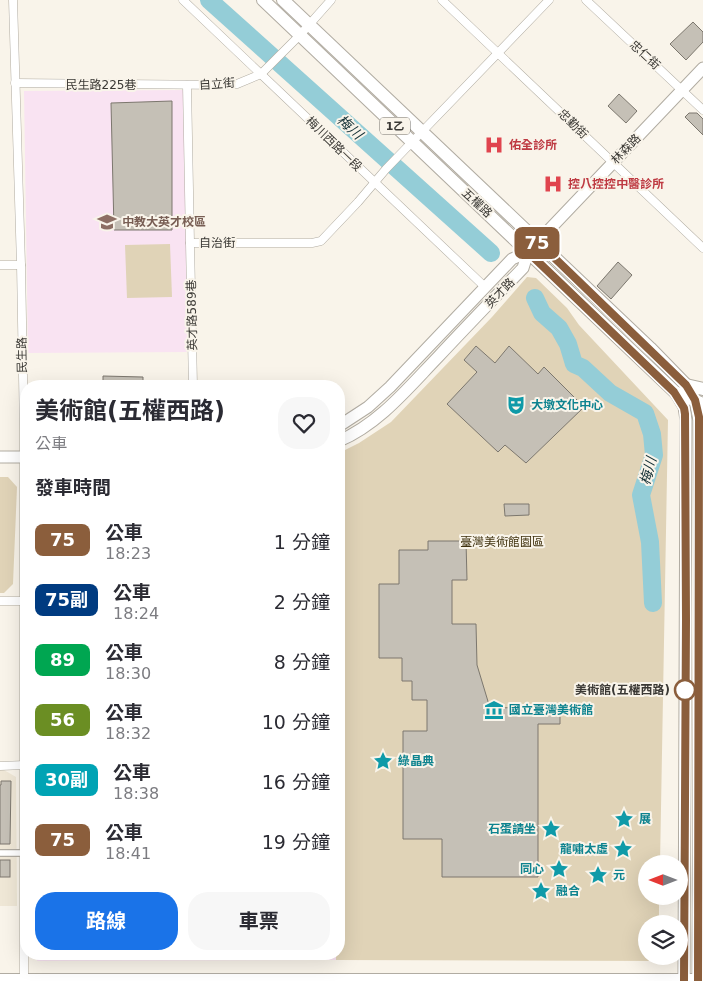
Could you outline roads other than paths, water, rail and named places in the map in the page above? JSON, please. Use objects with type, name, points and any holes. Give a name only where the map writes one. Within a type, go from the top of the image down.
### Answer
[{"type":"main road","name":"五權路","points":[[263,0],[674,392],[700,399]]},
{"type":"main road","name":"五權路","points":[[283,0],[700,399]]},
{"type":"main road","name":"林森路","points":[[528,252],[703,68]]},
{"type":"main road","name":"英才路","points":[[345,422],[368,407],[390,387],[512,259],[528,252]]},
{"type":"main road","name":"英才路","points":[[345,438],[376,419],[401,396],[523,268],[528,252]]},
{"type":"main road","points":[[686,385],[703,388]]},
{"type":"main road","points":[[674,392],[684,408],[685,414],[684,980]]},
{"type":"main road","points":[[685,414],[700,399]]},
{"type":"main road","points":[[700,399],[700,979]]},
{"type":"main road","points":[[0,457],[20,457]]},
{"type":"street","name":"民生路","points":[[13,0],[23,380]]},
{"type":"street","name":"梅川西路一段","points":[[184,0],[485,287]]},
{"type":"street","points":[[300,35],[331,0]]},
{"type":"street","name":"忠勤街","points":[[442,0],[703,248]]},
{"type":"street","points":[[412,142],[549,0]]},
{"type":"street","name":"忠仁街","points":[[586,0],[703,110]]},
{"type":"street","name":"自立街","points":[[187,85],[237,84],[261,74],[300,35]]},
{"type":"street","name":"民生路225巷","points":[[14,83],[187,85]]},
{"type":"street","name":"自治街","points":[[187,85],[190,243],[312,243],[321,241],[412,142]]},
{"type":"street","name":"英才路589巷","points":[[190,243],[193,380]]},
{"type":"street","points":[[0,265],[21,265]]},
{"type":"street","points":[[0,601],[20,601]]},
{"type":"street","points":[[686,620],[701,620]]},
{"type":"street","points":[[686,664],[701,664]]},
{"type":"street","points":[[0,766],[20,765]]},
{"type":"street","points":[[684,844],[701,845]]},
{"type":"street","points":[[0,853],[20,853]]},
{"type":"street","name":"民生路","points":[[24,960],[24,980]]},
{"type":"street","points":[[0,979],[700,979]]},
{"type":"waterway","name":"梅川","points":[[209,0],[491,253]]},
{"type":"waterway","name":"梅川","points":[[535,298],[542,313],[559,328],[568,344],[574,364],[583,368],[610,393],[645,413],[652,434],[654,455],[641,495],[650,542],[653,603]]},
{"type":"place","name":"佑全診所","points":[[494,145]]},
{"type":"place","name":"控八控控中醫診所","points":[[553,184]]},
{"type":"place","name":"中教大英才校區","points":[[107,222]]},
{"type":"place","name":"大墩文化中心","points":[[516,405]]},
{"type":"place","name":"美術館(五權西路)","points":[[685,690]]},
{"type":"place","name":"國立臺灣美術館","points":[[494,710]]},
{"type":"place","name":"綠晶典","points":[[383,761]]},
{"type":"place","name":"展","points":[[624,819]]},
{"type":"place","name":"石蛋請坐","points":[[551,829]]},
{"type":"place","name":"龍嘯太虛","points":[[623,849]]},
{"type":"place","name":"同心","points":[[559,869]]},
{"type":"place","name":"元","points":[[598,875]]},
{"type":"place","name":"融合","points":[[541,891]]},
{"type":"park label","name":"臺灣美術館園區","points":[[502,542]]}]
